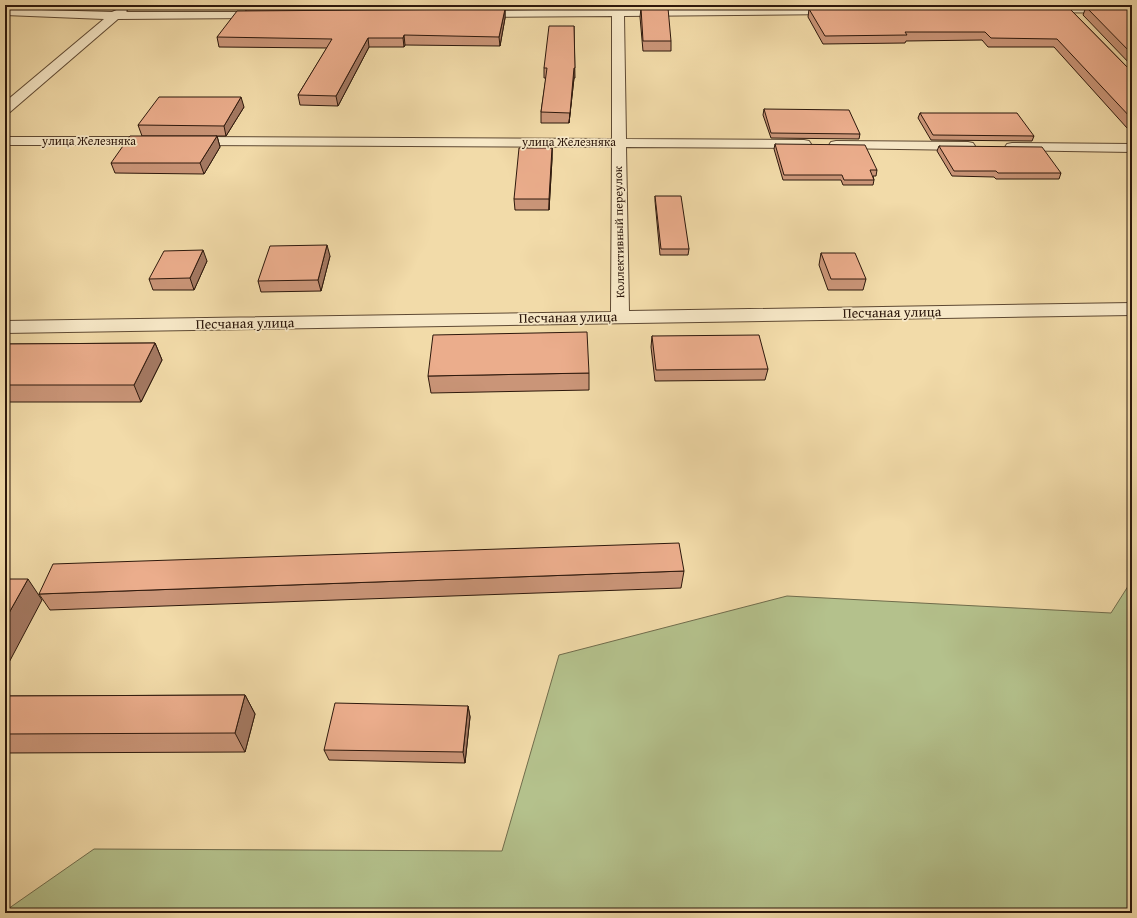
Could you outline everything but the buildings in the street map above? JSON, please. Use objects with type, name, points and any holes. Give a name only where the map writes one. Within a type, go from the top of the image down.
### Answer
[{"type":"street","points":[[5,109],[128,5]]},
{"type":"street","points":[[1029,10],[1066,7],[1132,10]]},
{"type":"street","points":[[1066,7],[1079,20]]},
{"type":"street","points":[[466,14],[617,9],[847,11]]},
{"type":"street","name":"Коллективный переулок","points":[[617,9],[620,316]]},
{"type":"street","points":[[5,12],[116,16],[275,15]]},
{"type":"street","name":"улица Железняка","points":[[5,141],[618,142],[982,146]]},
{"type":"street","points":[[998,147],[1132,148]]},
{"type":"street","name":"Песчаная улица","points":[[5,327],[1132,309]]},
{"type":"green space","points":[[1132,580],[1132,913],[5,913],[5,911],[94,849],[502,851],[559,655],[787,596],[1111,613]]}]
